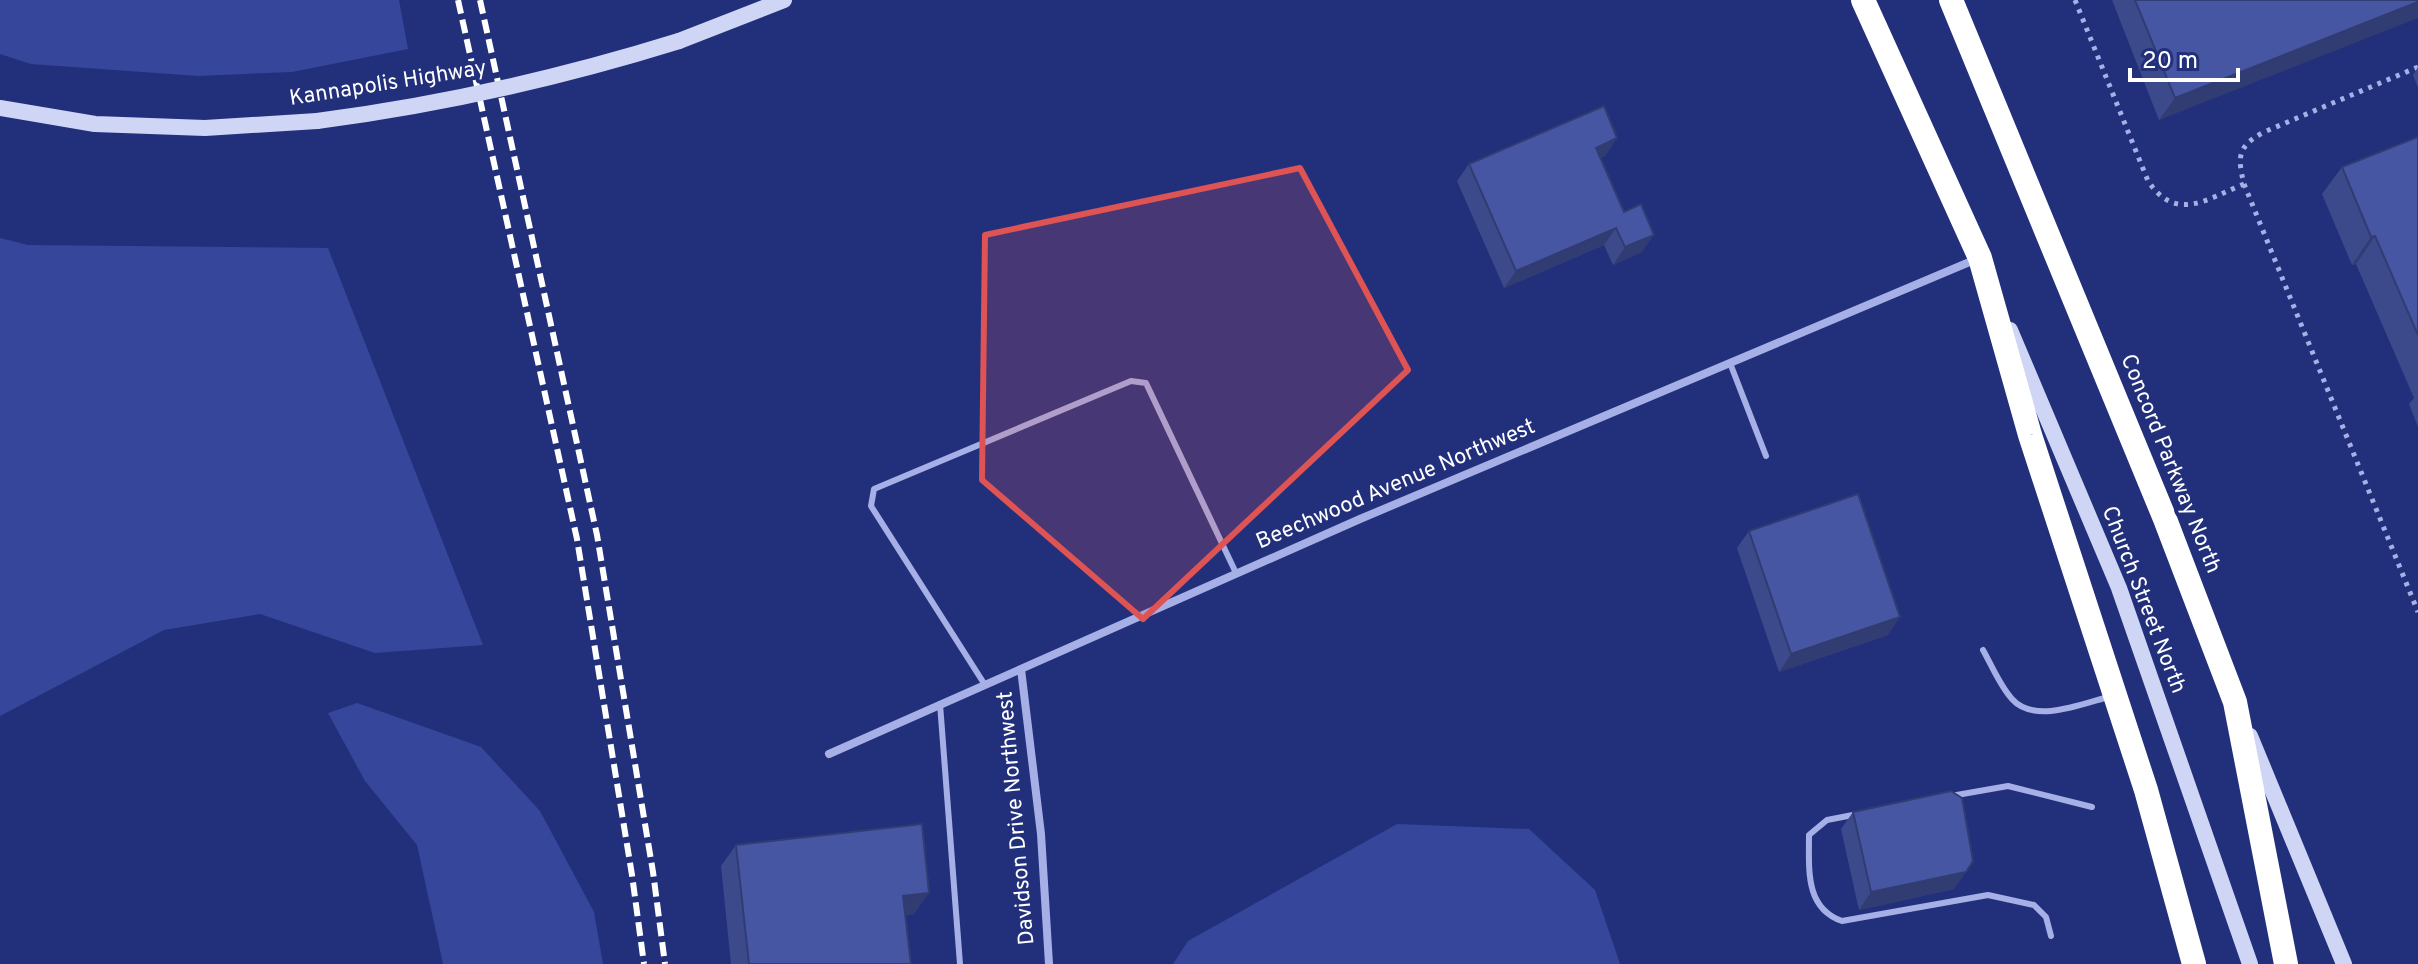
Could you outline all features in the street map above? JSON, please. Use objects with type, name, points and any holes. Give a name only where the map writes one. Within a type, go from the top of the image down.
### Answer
[{"type":"highway","points":[[1863,0],[1980,258],[2030,435],[2146,790],[2194,964]]},
{"type":"highway","name":"Concord Parkway North","points":[[1951,0],[2165,519],[2235,702],[2286,964]]},
{"type":"main road","name":"Kannapolis Highway","points":[[0,108],[95,124],[205,128],[317,121],[379,113],[598,66],[679,41],[777,2]]},
{"type":"main road","name":"Church Street North","points":[[1980,258],[2119,588],[2250,964]]},
{"type":"main road","points":[[2235,702],[2344,964]]},
{"type":"street","name":"Beechwood Avenue Northwest","points":[[829,754],[1236,573],[1980,258]]},
{"type":"street","name":"Davidson Drive Northwest","points":[[1021,669],[1041,834],[1049,964]]},
{"type":"lane","points":[[1730,363],[1766,456]]},
{"type":"lane","name":"Davidson Drive Northwest","points":[[985,685],[871,506],[874,489],[1131,381],[1146,383],[1236,573]]},
{"type":"lane","points":[[1983,650],[2012,700],[2026,710],[2072,707],[2116,695]]},
{"type":"lane","points":[[940,704],[960,964]]},
{"type":"lane","points":[[1935,800],[2008,786],[2092,807]]},
{"type":"lane","points":[[1874,811],[1827,820],[1809,835],[1809,862],[1815,901],[1826,916],[1842,921],[1988,895],[2034,905],[2046,917],[2051,936]]},
{"type":"path","points":[[2075,0],[2148,181],[2157,194],[2170,203],[2183,206],[2244,184]]},
{"type":"path","points":[[2418,67],[2251,139],[2241,150],[2240,166],[2244,184],[2418,612]]},
{"type":"highlighted area","points":[[1300,168],[1408,370],[1143,619],[982,480],[985,235]]},
{"type":"shaded area","points":[[0,0],[399,0],[408,49],[292,72],[198,76],[31,64],[0,54]]},
{"type":"shaded area","points":[[0,238],[28,245],[328,248],[483,645],[375,653],[260,614],[164,630],[0,716]]},
{"type":"shaded area","points":[[357,703],[481,747],[540,811],[594,912],[603,964],[443,964],[417,845],[365,781],[328,713]]},
{"type":"shaded area","points":[[1397,824],[1529,829],[1595,890],[1620,964],[1173,964],[1188,941]]},
{"type":"building","points":[[2135,0],[2418,0],[2418,2],[2175,98]]},
{"type":"building","points":[[1604,106],[1617,138],[1596,148],[1624,212],[1641,204],[1654,235],[1625,247],[1616,228],[1516,271],[1469,164]]},
{"type":"building","points":[[2418,137],[2418,335],[2375,236],[2371,237],[2342,167]]},
{"type":"building","points":[[1858,494],[1900,617],[1791,654],[1749,531]]},
{"type":"building","points":[[1951,791],[1962,798],[1973,861],[1966,872],[1871,892],[1853,812]]},
{"type":"building","points":[[922,824],[929,893],[903,896],[911,964],[749,964],[736,845]]},
{"type":"railway","points":[[458,0],[577,539],[644,964]]},
{"type":"railway","points":[[480,0],[597,535],[653,872],[665,964]]}]
